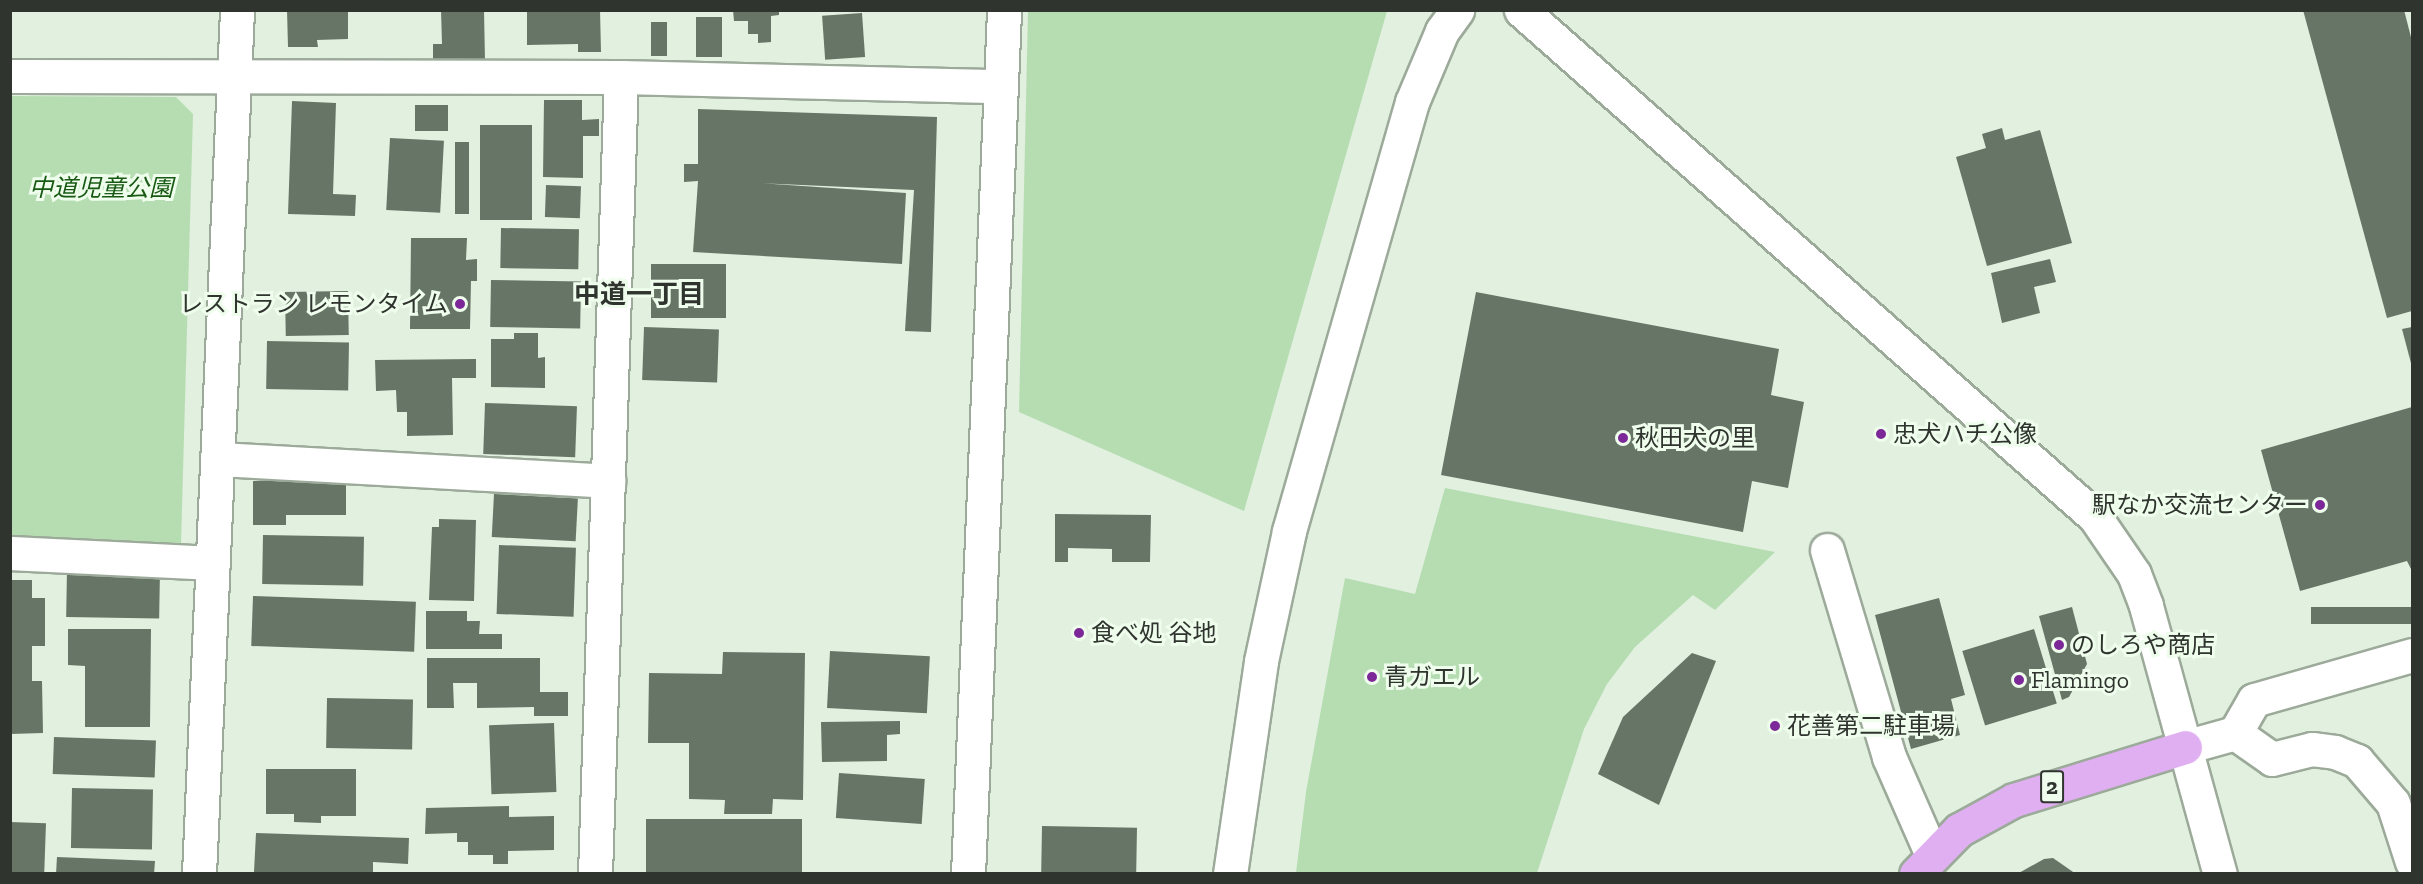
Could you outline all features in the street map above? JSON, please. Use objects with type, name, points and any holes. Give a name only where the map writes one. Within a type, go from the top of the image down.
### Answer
[{"type":"main road","name":"2","points":[[1924,864],[1959,830],[2014,800],[2185,747]]},
{"type":"street","points":[[199,873],[237,76],[237,10]]},
{"type":"street","points":[[968,873],[1004,10]]},
{"type":"street","points":[[1230,873],[1250,726],[1289,531],[1412,102],[1442,31],[1457,10]]},
{"type":"street","points":[[1521,10],[2095,517],[2134,574],[2220,873]]},
{"type":"street","points":[[10,76],[621,77],[1000,86]]},
{"type":"street","points":[[595,873],[621,77]]},
{"type":"street","points":[[218,459],[608,481]]},
{"type":"street","points":[[1827,550],[1889,757],[1924,864]]},
{"type":"street","points":[[10,553],[213,563]]},
{"type":"street","points":[[2185,747],[2235,733],[2254,700],[2412,655]]},
{"type":"street","points":[[2235,733],[2272,759],[2312,749],[2335,752],[2357,761],[2393,803],[2412,862]]},
{"type":"green space","points":[[1028,11],[1387,11],[1244,511],[1019,412]]},
{"type":"green space","name":"中道児童公園","points":[[11,96],[176,97],[193,114],[181,544],[11,538]]},
{"type":"green space","points":[[1445,488],[1775,552],[1715,610],[1693,595],[1635,647],[1607,684],[1584,729],[1537,873],[1296,873],[1306,792],[1345,578],[1415,594]]},
{"type":"building","points":[[287,10],[348,10],[348,39],[317,40],[318,47],[288,47]]},
{"type":"building","points":[[441,10],[484,10],[485,61],[433,62],[433,44],[442,44]]},
{"type":"building","points":[[527,10],[600,10],[601,52],[578,52],[578,44],[527,45]]},
{"type":"building","points":[[733,10],[779,10],[779,15],[771,16],[771,42],[758,43],[758,34],[748,34],[748,21],[734,21]]},
{"type":"building","points":[[2303,10],[2404,10],[2412,41],[2412,311],[2387,318]]},
{"type":"building","points":[[862,13],[865,57],[825,60],[822,16]]},
{"type":"building","points":[[696,17],[722,17],[722,57],[696,57]]},
{"type":"building","points":[[651,22],[667,22],[667,56],[651,56]]},
{"type":"building","points":[[544,100],[582,100],[582,120],[599,119],[599,136],[583,136],[583,178],[543,177]]},
{"type":"building","points":[[292,101],[336,103],[333,194],[356,195],[355,216],[288,214]]},
{"type":"building","points":[[415,105],[448,105],[448,131],[415,131]]},
{"type":"building","points":[[698,109],[937,117],[931,332],[905,331],[914,190],[759,183],[906,193],[902,264],[693,252],[698,181],[684,182],[684,164],[698,164]]},
{"type":"building","points":[[480,125],[532,125],[532,220],[480,220]]},
{"type":"building","points":[[2002,128],[2005,140],[2040,130],[2072,243],[1987,266],[1956,157],[1986,148],[1982,134]]},
{"type":"building","points":[[390,138],[444,141],[440,213],[386,210]]},
{"type":"building","points":[[455,142],[469,142],[469,214],[455,214]]},
{"type":"building","points":[[546,185],[581,186],[580,218],[545,217]]},
{"type":"building","points":[[501,228],[579,229],[578,269],[500,268]]},
{"type":"building","points":[[411,238],[467,238],[466,260],[477,259],[477,281],[471,281],[470,329],[410,329]]},
{"type":"building","points":[[2050,259],[2056,282],[2034,287],[2040,313],[2002,323],[1991,273]]},
{"type":"building","points":[[651,264],[726,264],[726,318],[651,318]]},
{"type":"building","points":[[491,280],[581,282],[580,329],[490,327]]},
{"type":"building","points":[[348,291],[349,335],[286,336],[285,292]]},
{"type":"building","name":"秋田犬の里","points":[[1476,292],[1779,349],[1771,395],[1804,402],[1788,488],[1752,481],[1743,532],[1441,475]]},
{"type":"building","points":[[644,327],[719,330],[717,383],[642,380]]},
{"type":"building","points":[[2412,327],[2412,367],[2402,329]]},
{"type":"building","points":[[514,333],[538,333],[538,358],[545,357],[545,388],[491,387],[491,339],[514,339]]},
{"type":"building","points":[[267,341],[349,342],[348,390],[266,389]]},
{"type":"building","points":[[476,359],[476,378],[452,378],[453,435],[407,436],[407,412],[397,412],[396,390],[376,391],[375,360]]},
{"type":"building","points":[[485,403],[577,406],[575,457],[483,454]]},
{"type":"building","points":[[2412,407],[2412,571],[2407,561],[2300,591],[2261,450]]},
{"type":"building","points":[[253,481],[346,481],[346,515],[286,515],[286,525],[253,525]]},
{"type":"building","points":[[494,494],[578,498],[576,541],[492,537]]},
{"type":"building","points":[[1055,514],[1151,515],[1150,562],[1112,562],[1112,549],[1068,548],[1068,562],[1055,562]]},
{"type":"building","points":[[439,519],[476,520],[474,601],[429,600],[432,527],[439,527]]},
{"type":"building","points":[[263,535],[364,537],[363,586],[262,584]]},
{"type":"building","points":[[499,545],[576,548],[574,617],[497,614]]},
{"type":"building","points":[[67,569],[160,571],[159,619],[66,617]]},
{"type":"building","points":[[10,580],[32,580],[32,598],[45,598],[45,646],[32,646],[32,681],[42,681],[43,733],[10,734]]},
{"type":"building","points":[[253,596],[416,602],[414,652],[251,646]]},
{"type":"building","points":[[1939,598],[1965,695],[1951,699],[1960,735],[1911,749],[1875,615]]},
{"type":"building","points":[[2072,607],[2087,664],[2069,697],[2062,700],[2039,616]]},
{"type":"building","points":[[2311,607],[2412,607],[2412,624],[2311,624]]},
{"type":"building","points":[[426,611],[467,611],[467,621],[480,621],[479,634],[502,634],[502,649],[426,649]]},
{"type":"building","points":[[68,629],[151,629],[150,727],[85,727],[85,666],[68,665]]},
{"type":"building","points":[[2034,629],[2057,704],[1985,726],[1962,651]]},
{"type":"building","points":[[830,651],[930,656],[927,713],[827,708]]},
{"type":"building","points":[[723,652],[805,653],[803,800],[773,799],[772,814],[724,814],[725,800],[689,799],[689,743],[648,743],[649,673],[722,674]]},
{"type":"building","points":[[1692,653],[1716,661],[1659,805],[1598,774],[1623,717]]},
{"type":"building","points":[[427,658],[540,658],[540,692],[568,692],[568,716],[534,716],[534,707],[477,708],[477,683],[453,683],[454,708],[427,708]]},
{"type":"building","points":[[327,698],[413,700],[412,749],[326,748]]},
{"type":"building","points":[[900,721],[900,734],[887,735],[887,761],[822,762],[821,722]]},
{"type":"building","points":[[554,723],[556,792],[491,794],[489,725]]},
{"type":"building","points":[[54,737],[156,741],[155,778],[53,774]]},
{"type":"building","points":[[266,769],[356,769],[356,816],[321,816],[321,823],[294,822],[294,814],[266,814]]},
{"type":"building","points":[[839,773],[925,779],[922,824],[836,818]]},
{"type":"building","points":[[72,788],[153,789],[152,849],[71,848]]},
{"type":"building","points":[[509,806],[509,817],[554,816],[554,850],[508,851],[508,864],[493,864],[493,855],[468,855],[468,842],[457,842],[457,833],[425,834],[426,808]]},
{"type":"building","points":[[646,819],[802,819],[802,873],[646,873]]},
{"type":"building","points":[[10,822],[46,823],[44,874],[10,874]]},
{"type":"building","points":[[1042,826],[1137,828],[1136,874],[1041,874]]},
{"type":"building","points":[[256,833],[409,838],[408,864],[373,862],[373,874],[254,872]]},
{"type":"building","points":[[57,857],[155,861],[154,874],[56,874]]},
{"type":"building","points":[[2053,858],[2076,874],[2017,874],[2044,859]]},
{"type":"place","name":"レストラン レモンタイム","points":[[460,304]]},
{"type":"place","name":"忠犬ハチ公像","points":[[1881,434]]},
{"type":"place","name":"秋田犬の里","points":[[1623,438]]},
{"type":"place","name":"駅なか交流センター","points":[[2320,505]]},
{"type":"place","name":"食べ処 谷地","points":[[1079,633]]},
{"type":"place","name":"のしろや商店","points":[[2059,645]]},
{"type":"place","name":"青ガエル","points":[[1372,677]]},
{"type":"place","name":"Flamingo","points":[[2019,680]]},
{"type":"place","name":"花善第二駐車場","points":[[1775,726]]},
{"type":"district","name":"中道一丁目","points":[[639,295]]}]
